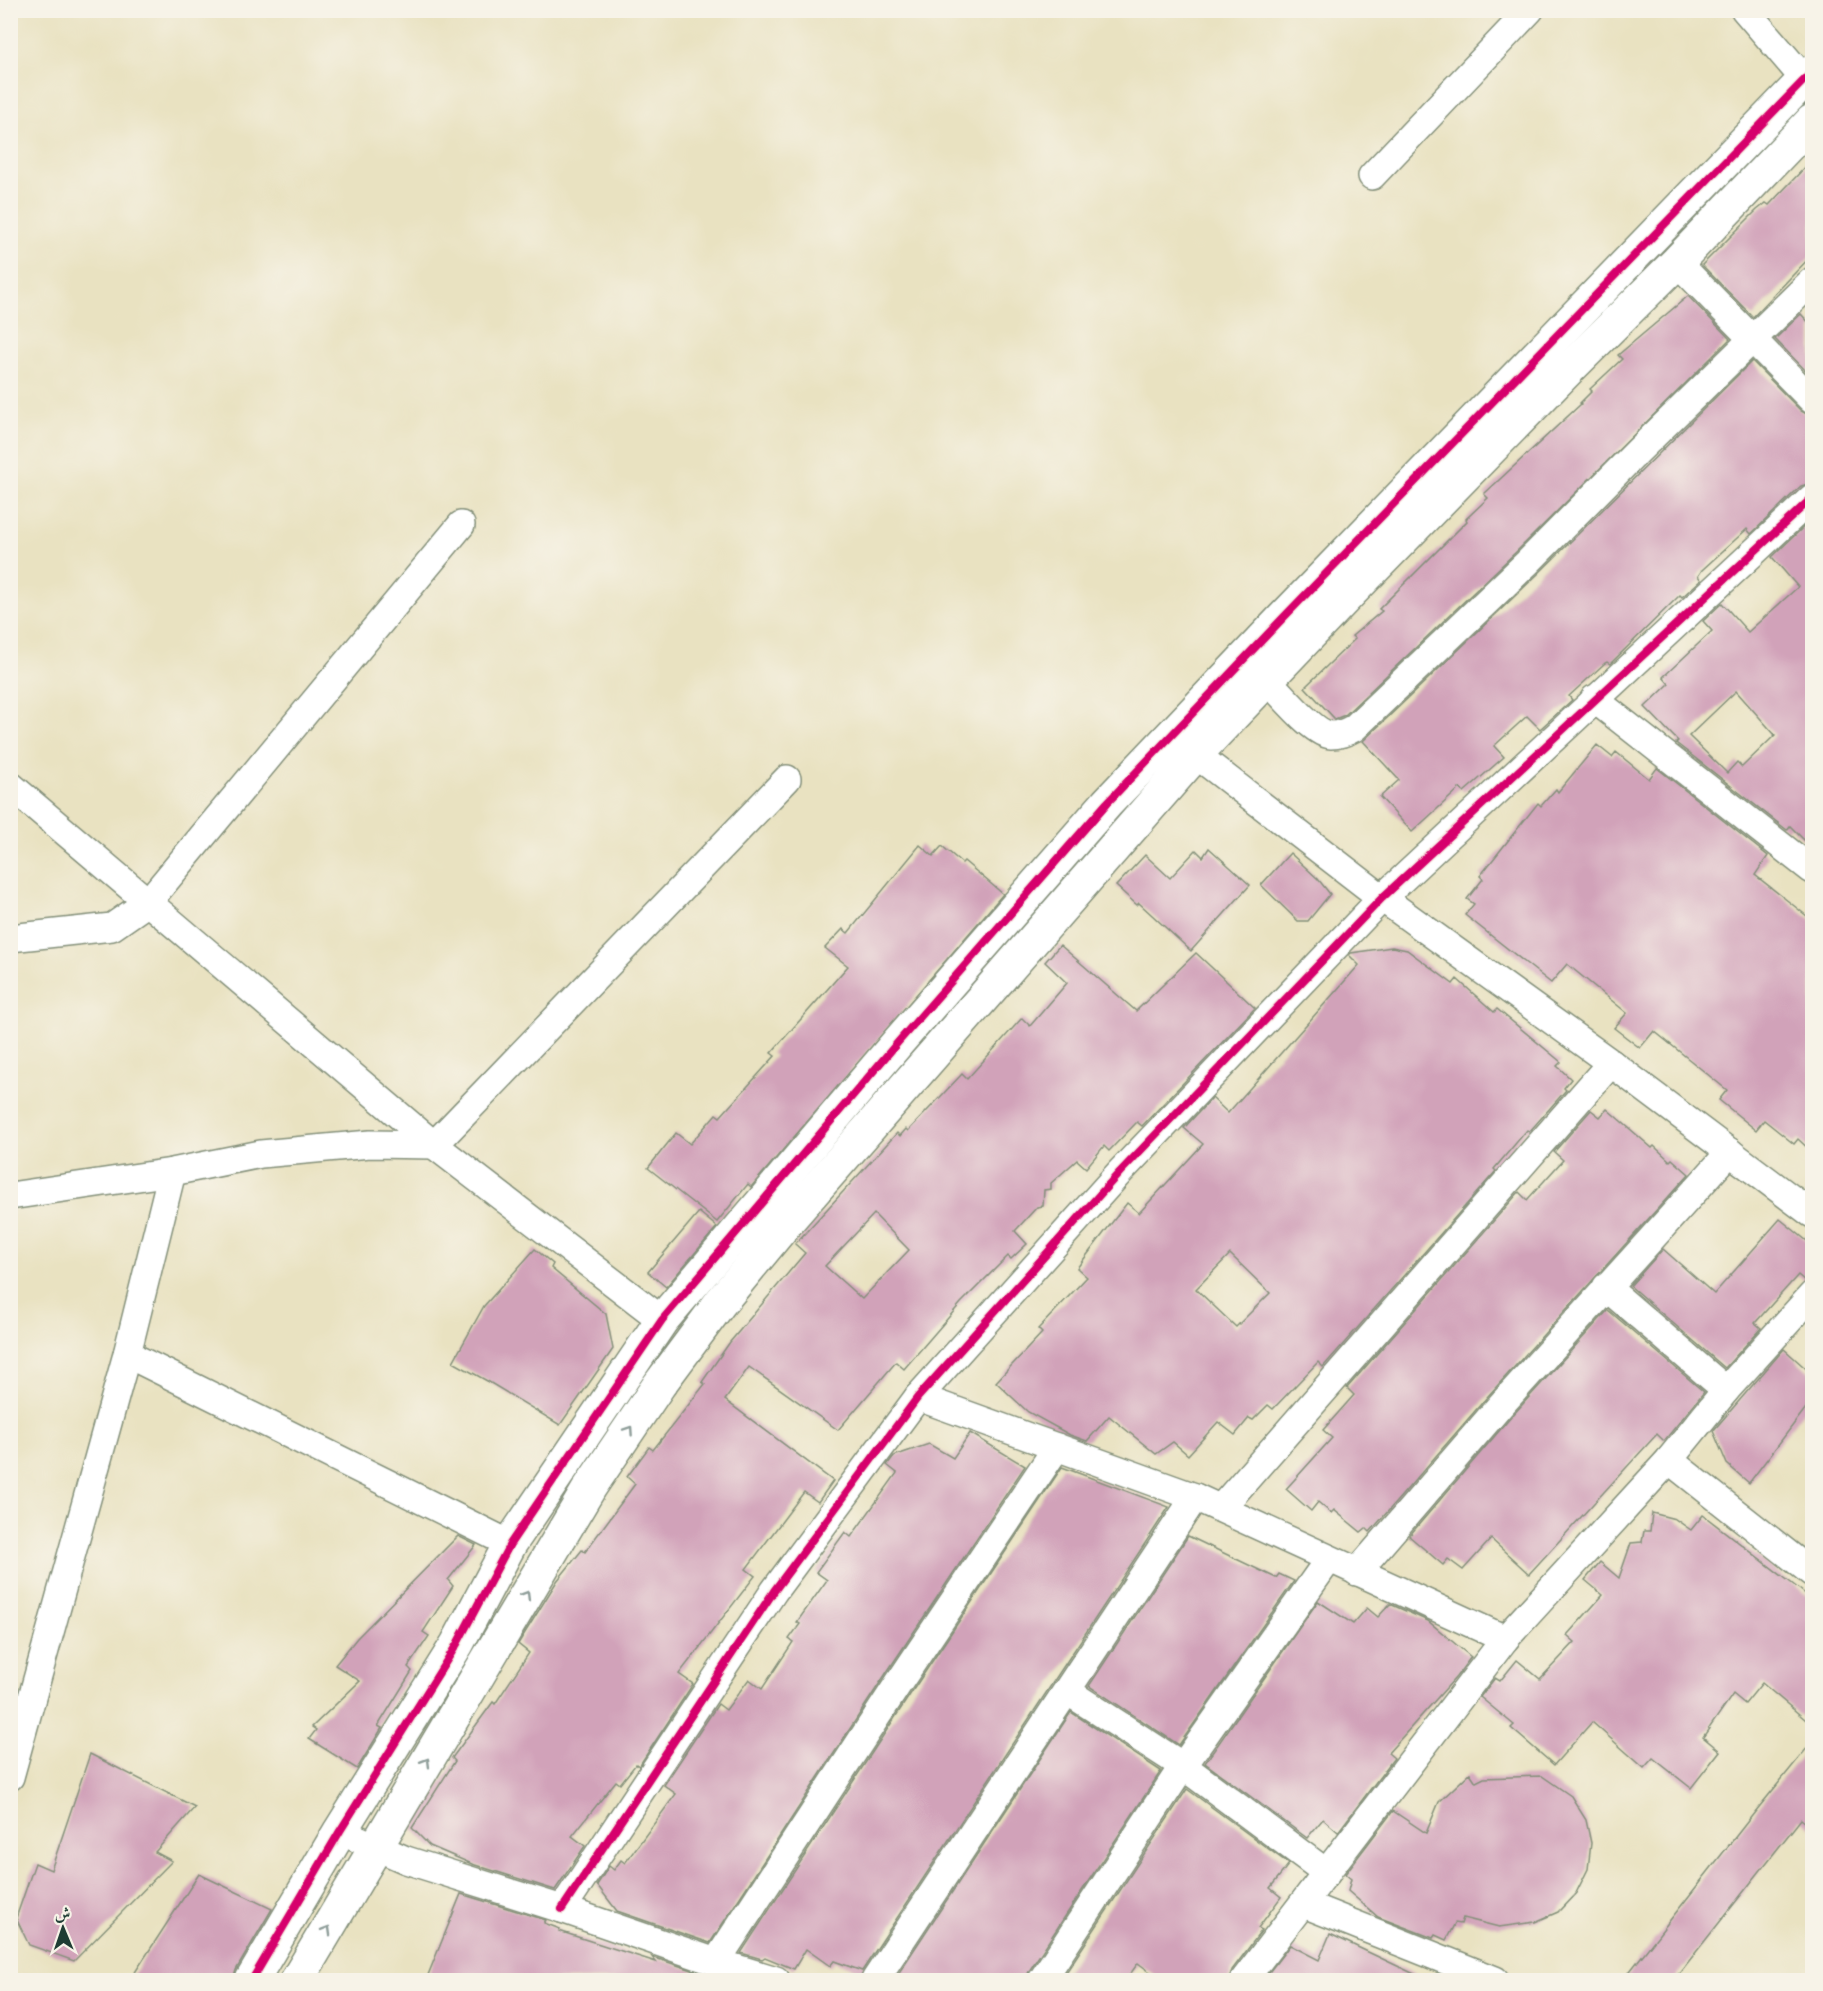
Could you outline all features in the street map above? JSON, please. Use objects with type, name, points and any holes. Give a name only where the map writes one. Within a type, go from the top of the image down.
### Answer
[{"type":"street","points":[[1372,176],[1530,10]]},
{"type":"street","points":[[297,1980],[590,1487],[659,1385],[720,1303],[1183,744],[1809,76],[1745,10]]},
{"type":"street","points":[[252,1980],[340,1831],[457,1644],[510,1544],[662,1320],[899,1041],[1107,803],[1267,680],[1812,121]]},
{"type":"street","points":[[1677,262],[1812,400]]},
{"type":"street","points":[[1267,680],[1318,731],[1330,735],[1344,734],[1354,728],[1527,563],[1812,281]]},
{"type":"street","points":[[562,1909],[774,1591],[918,1397],[1120,1172],[1382,898],[1812,498]]},
{"type":"street","points":[[10,938],[112,927],[148,902],[461,525]]},
{"type":"street","points":[[1594,699],[1807,858]]},
{"type":"street","points":[[1183,744],[1382,898],[1611,1063],[1812,1214]]},
{"type":"street","points":[[10,1196],[172,1172],[261,1154],[370,1144],[434,1145],[787,778]]},
{"type":"street","points":[[10,785],[434,1145],[662,1320]]},
{"type":"street","points":[[1221,1508],[1611,1063]]},
{"type":"street","points":[[1357,1572],[1606,1287],[1730,1152]]},
{"type":"street","points":[[10,1778],[18,1720],[127,1354],[172,1172]]},
{"type":"street","points":[[1606,1287],[1726,1390]]},
{"type":"street","points":[[1244,1980],[1505,1639],[1669,1460],[1726,1390],[1812,1295]]},
{"type":"street","points":[[127,1354],[510,1544]]},
{"type":"street","points":[[918,1397],[1195,1497],[1505,1639]]},
{"type":"street","points":[[716,1962],[1058,1447]]},
{"type":"street","points":[[1669,1460],[1812,1572]]},
{"type":"street","points":[[875,1980],[1195,1497]]},
{"type":"street","points":[[1042,1980],[1183,1766],[1329,1559]]},
{"type":"street","points":[[1067,1690],[1183,1766],[1327,1873]]},
{"type":"street","points":[[340,1831],[406,1860],[776,1980]]},
{"type":"street","points":[[1304,1904],[1495,1980]]},
{"type":"building","points":[[1812,160],[1812,255],[1753,317],[1702,265],[1757,210],[1766,203],[1769,205]]},
{"type":"building","points":[[1688,296],[1730,339],[1516,552],[1345,715],[1335,719],[1305,687],[1355,639],[1352,636],[1382,611],[1379,609],[1467,521],[1466,519],[1488,498],[1484,494],[1581,404],[1592,391],[1590,389],[1622,359],[1618,355]]},
{"type":"building","points":[[1801,314],[1812,326],[1812,369],[1808,373],[1775,339]]},
{"type":"building","points":[[1752,361],[1801,411],[1812,417],[1812,483],[1801,486],[1751,534],[1747,529],[1702,570],[1698,576],[1701,580],[1682,597],[1680,595],[1610,664],[1605,663],[1569,696],[1572,700],[1540,729],[1527,716],[1494,746],[1504,757],[1464,792],[1460,788],[1412,832],[1380,797],[1399,780],[1363,741],[1538,574]]},
{"type":"building","points":[[1812,519],[1812,848],[1790,826],[1787,830],[1676,743],[1678,741],[1645,707],[1669,684],[1663,677],[1712,631],[1703,621],[1722,603],[1748,632],[1798,587],[1772,557]],"holes":[[[1736,691],[1775,735],[1742,767],[1737,762],[1727,773],[1689,736]]]},
{"type":"building","points":[[1597,745],[1612,757],[1616,752],[1649,779],[1657,768],[1768,856],[1755,875],[1812,920],[1812,1152],[1798,1139],[1794,1144],[1764,1120],[1756,1130],[1719,1100],[1727,1090],[1654,1031],[1640,1048],[1614,1028],[1627,1013],[1567,964],[1551,983],[1465,915],[1474,904],[1467,899],[1483,879],[1480,876],[1538,803],[1541,806],[1556,789],[1558,792]]},
{"type":"building","points":[[920,845],[933,856],[942,846],[962,863],[964,861],[1003,894],[751,1187],[748,1184],[717,1222],[648,1168],[676,1133],[690,1144],[716,1114],[720,1117],[775,1056],[771,1053],[848,966],[825,948],[843,929],[848,933]]},
{"type":"building","points":[[1209,848],[1250,885],[1191,951],[1139,903],[1137,905],[1116,886],[1145,855],[1170,878],[1196,850],[1203,857]]},
{"type":"building","points":[[1290,853],[1318,879],[1330,894],[1308,921],[1298,921],[1261,885]]},
{"type":"building","points":[[1060,945],[1136,1011],[1196,953],[1255,1008],[1142,1126],[1137,1122],[1109,1151],[1104,1146],[1086,1168],[1077,1160],[1051,1183],[1051,1189],[1044,1190],[1043,1206],[1037,1207],[1015,1231],[1027,1244],[1011,1259],[1008,1256],[961,1303],[904,1369],[896,1362],[838,1430],[749,1367],[725,1400],[833,1481],[818,1502],[804,1492],[746,1569],[755,1576],[679,1674],[693,1684],[639,1766],[636,1764],[620,1784],[616,1781],[572,1836],[585,1846],[555,1890],[472,1864],[430,1846],[412,1828],[455,1761],[452,1758],[493,1702],[495,1704],[529,1653],[518,1644],[557,1581],[582,1550],[585,1552],[635,1484],[627,1477],[649,1447],[653,1450],[705,1384],[702,1382],[730,1342],[805,1253],[795,1244],[897,1133],[900,1136],[906,1129],[908,1131],[962,1074],[967,1079],[1022,1018],[1030,1026],[1067,983],[1045,962]],"holes":[[[874,1214],[909,1250],[862,1299],[825,1266]]]},
{"type":"building","points":[[1392,947],[1407,950],[1453,984],[1457,979],[1494,1012],[1497,1009],[1561,1062],[1557,1066],[1571,1079],[1564,1088],[1566,1090],[1529,1132],[1527,1130],[1494,1169],[1496,1171],[1323,1367],[1318,1362],[1273,1409],[1268,1405],[1253,1420],[1249,1418],[1235,1435],[1218,1422],[1188,1455],[1173,1442],[1156,1454],[1109,1416],[1087,1441],[1070,1435],[1028,1412],[996,1382],[1042,1333],[1038,1329],[1087,1277],[1077,1268],[1127,1203],[1139,1213],[1203,1144],[1184,1128],[1212,1098],[1228,1113],[1359,965],[1349,955]],"holes":[[[1230,1254],[1270,1293],[1236,1327],[1196,1289]]]},
{"type":"building","points":[[1607,1109],[1652,1148],[1654,1146],[1689,1174],[1488,1396],[1370,1532],[1366,1528],[1361,1532],[1334,1510],[1331,1513],[1318,1502],[1311,1511],[1286,1489],[1332,1438],[1323,1430],[1354,1395],[1347,1388],[1519,1192],[1527,1200],[1563,1160],[1554,1152],[1591,1110],[1600,1117]]},
{"type":"building","points":[[699,1212],[717,1227],[666,1287],[648,1272]]},
{"type":"building","points":[[1780,1219],[1812,1245],[1812,1280],[1805,1281],[1798,1275],[1755,1323],[1761,1328],[1725,1368],[1630,1286],[1663,1249],[1714,1294]]},
{"type":"building","points":[[535,1249],[553,1264],[551,1268],[606,1314],[613,1349],[560,1425],[453,1362],[484,1306]]},
{"type":"building","points":[[1608,1310],[1704,1392],[1664,1441],[1657,1434],[1529,1574],[1491,1539],[1463,1570],[1448,1559],[1443,1565],[1409,1536],[1512,1416]]},
{"type":"building","points":[[1784,1349],[1812,1374],[1812,1400],[1749,1483],[1727,1464],[1713,1431]]},
{"type":"building","points":[[970,1433],[1025,1466],[710,1943],[617,1911],[597,1885],[609,1866],[614,1870],[621,1860],[625,1863],[676,1794],[664,1785],[718,1704],[726,1710],[749,1679],[762,1689],[793,1642],[789,1639],[800,1624],[797,1622],[827,1580],[816,1572],[845,1532],[851,1537],[897,1473],[887,1465],[894,1456],[929,1444],[953,1458]]},
{"type":"building","points":[[1062,1467],[1169,1507],[862,1971],[834,1961],[830,1966],[806,1949],[794,1969],[765,1957],[762,1959],[741,1953],[913,1690]]},
{"type":"building","points":[[1652,1513],[1675,1519],[1691,1530],[1703,1515],[1812,1599],[1812,1725],[1762,1683],[1745,1704],[1733,1694],[1703,1737],[1720,1751],[1691,1788],[1653,1758],[1644,1768],[1592,1722],[1554,1765],[1511,1728],[1514,1725],[1480,1697],[1495,1678],[1500,1681],[1517,1660],[1540,1679],[1575,1642],[1567,1635],[1603,1595],[1585,1580],[1600,1562],[1619,1578],[1631,1543],[1642,1542],[1644,1531],[1650,1531]]},
{"type":"building","points":[[458,1536],[476,1545],[448,1580],[453,1586],[423,1632],[429,1636],[408,1667],[412,1671],[378,1726],[382,1728],[357,1769],[309,1739],[316,1730],[312,1727],[360,1681],[335,1665],[357,1638]]},
{"type":"building","points":[[1188,1536],[1276,1578],[1279,1574],[1294,1581],[1179,1745],[1089,1686]]},
{"type":"building","points":[[1318,1601],[1353,1624],[1367,1608],[1378,1617],[1390,1604],[1428,1621],[1471,1657],[1388,1753],[1394,1758],[1338,1832],[1323,1819],[1307,1838],[1205,1763]]},
{"type":"building","points":[[1071,1712],[1161,1771],[1029,1971],[1026,1980],[900,1980],[896,1977]]},
{"type":"building","points":[[1812,1742],[1812,1828],[1801,1819],[1674,1980],[1623,1980],[1755,1812]]},
{"type":"building","points":[[90,1754],[195,1807],[155,1852],[172,1861],[74,1961],[29,1945],[16,1918],[35,1863],[51,1870]]},
{"type":"building","points":[[1470,1773],[1476,1782],[1484,1778],[1542,1776],[1571,1796],[1586,1820],[1591,1843],[1588,1869],[1576,1893],[1558,1912],[1535,1922],[1499,1927],[1463,1918],[1461,1924],[1455,1923],[1446,1940],[1435,1935],[1433,1938],[1378,1917],[1348,1891],[1351,1879],[1345,1874],[1393,1811],[1426,1833],[1439,1802]]},
{"type":"building","points":[[1187,1789],[1289,1864],[1270,1888],[1281,1897],[1258,1928],[1262,1930],[1232,1970],[1229,1980],[1161,1980],[1138,1963],[1126,1980],[1061,1980]]},
{"type":"building","points":[[199,1874],[272,1909],[236,1970],[233,1980],[130,1980]]},
{"type":"building","points":[[461,1894],[546,1920],[544,1923],[560,1929],[559,1931],[656,1962],[652,1957],[723,1980],[426,1980]]},
{"type":"building","points":[[1330,1934],[1427,1980],[1263,1980],[1290,1945],[1319,1960]]},
{"type":"cycle path","points":[[252,1980],[340,1831],[457,1644],[510,1544],[662,1320],[899,1041],[1107,803],[1812,72]]},
{"type":"cycle path","points":[[562,1909],[774,1591],[918,1397],[1120,1172],[1382,898],[1812,498]]}]
